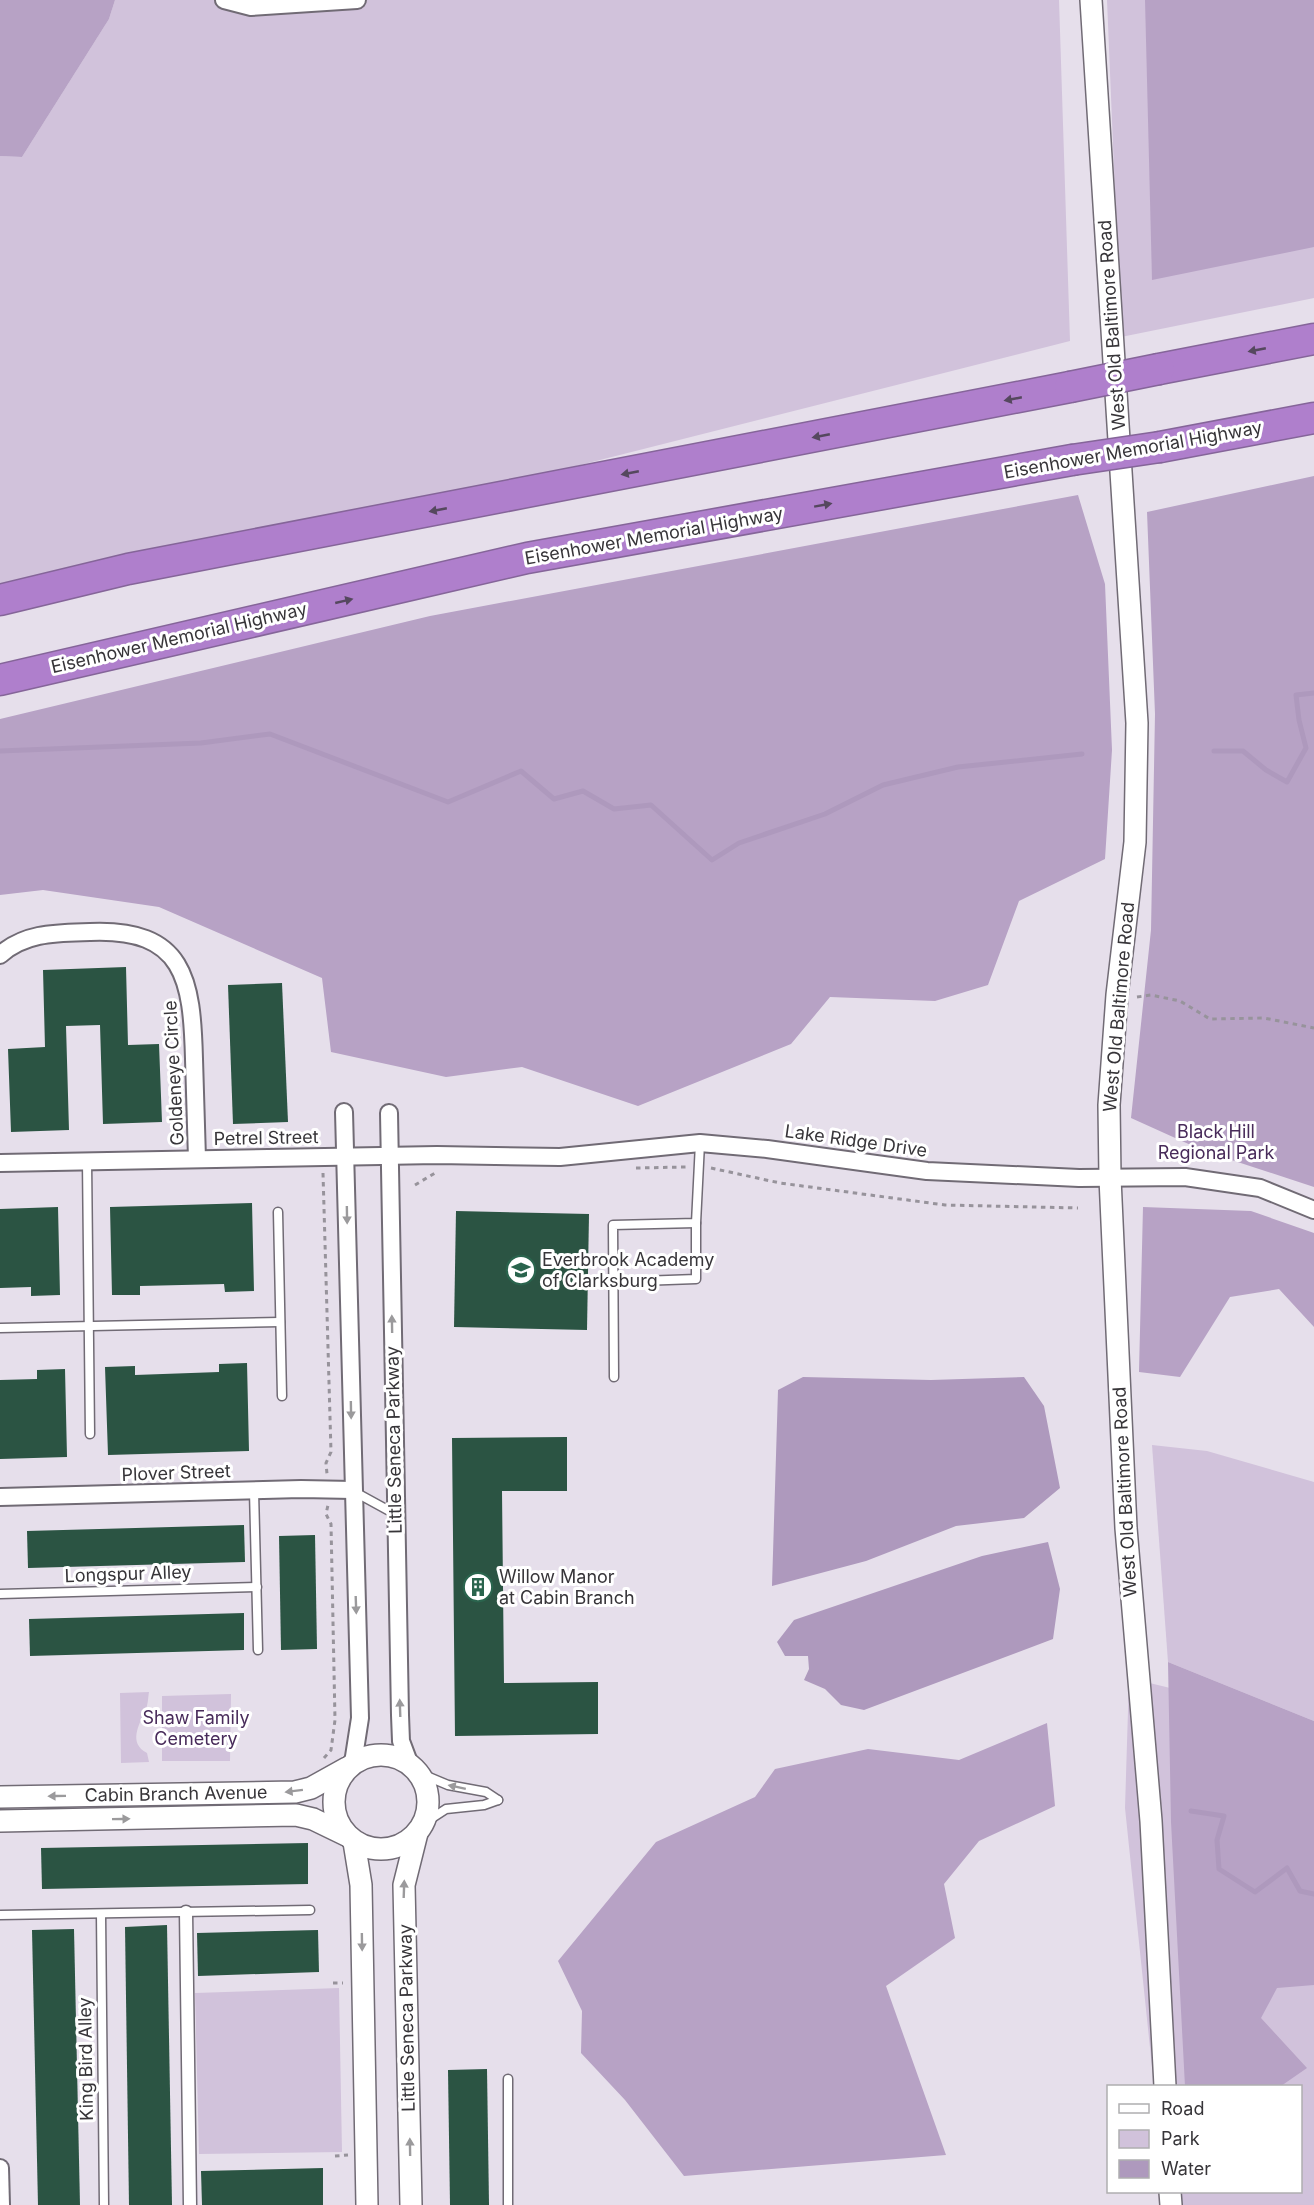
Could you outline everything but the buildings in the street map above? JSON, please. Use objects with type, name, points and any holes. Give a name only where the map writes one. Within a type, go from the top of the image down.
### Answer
[{"type":"highway","points":[[0,600],[128,569],[1314,339]]},
{"type":"highway","name":"Eisenhower Memorial Highway","points":[[0,680],[527,558],[1314,418]]},
{"type":"street","points":[[224,0],[251,7],[357,0]]},
{"type":"street","name":"West Old Baltimore Road","points":[[1091,0],[1137,723],[1134,842],[1109,1105],[1110,1178],[1126,1528],[1151,1821],[1165,2085]]},
{"type":"street","name":"Goldeneye Circle","points":[[0,956],[25,939],[49,934],[117,931],[140,937],[161,948],[177,963],[188,984],[193,1010],[197,1159]]},
{"type":"street","points":[[345,1112],[360,1718],[350,1766]]},
{"type":"street","name":"Little Seneca Parkway","points":[[389,1113],[401,1742],[413,1768]]},
{"type":"street","name":"Lake Ridge Drive","points":[[389,1156],[560,1157],[699,1143],[747,1146],[927,1171],[1110,1178],[1185,1177],[1260,1188],[1314,1210]]},
{"type":"street","name":"Petrel Street","points":[[0,1163],[389,1156]]},
{"type":"street","name":"Plover Street","points":[[0,1497],[353,1490]]},
{"type":"street","points":[[350,1839],[380,1850],[406,1842],[420,1828],[428,1797],[413,1768],[397,1757],[382,1755],[367,1757],[350,1766],[338,1780],[333,1802],[338,1823],[350,1839],[361,1885],[367,2205]]},
{"type":"street","name":"Cabin Branch Avenue","points":[[0,1797],[295,1792],[311,1788],[350,1766]]},
{"type":"street","name":"Cabin Branch Avenue","points":[[0,1821],[296,1815],[313,1819],[350,1839]]},
{"type":"street","name":"Little Seneca Parkway","points":[[411,2205],[404,1885],[420,1828]]},
{"type":"street","points":[[186,1912],[190,2205]]},
{"type":"street","points":[[0,2168],[0,2205]]},
{"type":"lane","points":[[613,1282],[696,1279],[699,1143]]},
{"type":"lane","points":[[87,1161],[90,1434]]},
{"type":"lane","points":[[278,1212],[282,1396]]},
{"type":"lane","points":[[614,1377],[613,1225],[696,1223]]},
{"type":"lane","points":[[0,1328],[280,1322]]},
{"type":"lane","points":[[353,1490],[395,1514]]},
{"type":"lane","points":[[254,1491],[258,1650]]},
{"type":"lane","name":"Longspur Alley","points":[[0,1594],[257,1587]]},
{"type":"lane","points":[[413,1768],[448,1785],[486,1792],[498,1800],[484,1806],[446,1809],[420,1828]]},
{"type":"lane","points":[[0,1915],[310,1910]]},
{"type":"lane","name":"King Bird Alley","points":[[101,1914],[104,2205]]},
{"type":"lane","points":[[508,2079],[508,2205]]},
{"type":"path","points":[[1118,995],[1152,995],[1180,1001],[1210,1019],[1264,1018],[1314,1028]]},
{"type":"path","points":[[323,1157],[330,1452],[326,1463],[327,1479]]},
{"type":"path","points":[[627,1168],[715,1168],[780,1183],[945,1205],[1078,1208]]},
{"type":"path","points":[[415,1185],[436,1172]]},
{"type":"path","points":[[320,1761],[331,1749],[334,1728],[331,1524],[326,1514],[328,1504]]},
{"type":"green space","points":[[0,0],[115,0],[109,19],[22,157],[0,156]]},
{"type":"green space","points":[[115,0],[1059,0],[1070,341],[0,612],[0,156],[22,157],[109,19]]},
{"type":"green space","points":[[1107,0],[1221,0],[1314,33],[1314,298],[1121,337]]},
{"type":"green space","points":[[1145,0],[1314,0],[1314,247],[1152,280]]},
{"type":"green space","name":"Black Hill Regional Park","points":[[1314,476],[1314,1187],[1204,1151],[1131,1118],[1151,930],[1155,714],[1147,512]]},
{"type":"green space","points":[[1078,495],[1105,584],[1112,750],[1105,859],[1019,901],[988,985],[935,1001],[830,997],[791,1044],[638,1106],[522,1067],[446,1077],[331,1052],[322,978],[159,907],[43,890],[0,895],[0,719],[430,616]]},
{"type":"green space","points":[[1143,1207],[1251,1211],[1314,1233],[1314,1327],[1279,1289],[1230,1297],[1180,1377],[1139,1372]]},
{"type":"green space","points":[[1152,1445],[1207,1451],[1314,1482],[1314,1721],[1168,1662]]},
{"type":"green space","points":[[1168,1662],[1314,1721],[1314,1985],[1277,1988],[1261,2018],[1307,2068],[1282,2085],[1185,2085],[1171,1822]]},
{"type":"green space","points":[[1129,1678],[1314,1723],[1314,2205],[1166,2205],[1165,2193],[1302,2193],[1302,2085],[1154,2085],[1125,1808]]},
{"type":"green space","points":[[149,1692],[147,1707],[136,1739],[141,1749],[147,1753],[149,1762],[121,1763],[120,1693]]},
{"type":"green space","name":"Shaw Family Cemetery","points":[[231,1694],[230,1761],[162,1761],[162,1696]]},
{"type":"green space","points":[[1047,1723],[1055,1806],[979,1841],[944,1884],[955,1938],[886,1986],[946,2155],[684,2176],[625,2100],[581,2053],[582,2011],[558,1961],[656,1842],[755,1797],[775,1769],[868,1749],[959,1760]]},
{"type":"green space","points":[[339,1988],[342,2152],[199,2154],[195,1993]]},
{"type":"water","points":[[803,1377],[931,1380],[1024,1377],[1044,1406],[1060,1488],[1024,1518],[956,1526],[866,1561],[772,1586],[778,1390]]},
{"type":"water","points":[[1048,1542],[1060,1589],[1053,1639],[864,1710],[841,1705],[825,1689],[804,1680],[809,1669],[808,1656],[785,1656],[777,1642],[794,1620],[982,1556]]},
{"type":"waterway","points":[[1214,751],[1243,751],[1266,770],[1287,782],[1306,748],[1296,695],[1314,693]]},
{"type":"waterway","points":[[0,751],[201,743],[270,734],[448,802],[521,771],[554,799],[583,791],[614,809],[651,805],[712,860],[739,843],[825,814],[883,785],[958,767],[1082,754]]},
{"type":"waterway","points":[[1191,1811],[1224,1816],[1217,1840],[1219,1869],[1255,1892],[1287,1868],[1300,1891],[1314,1894]]},
{"type":"place","name":"Everbrook Academy of Clarksburg","points":[[521,1270]]},
{"type":"place","name":"Willow Manor at Cabin Branch","points":[[478,1587]]}]
